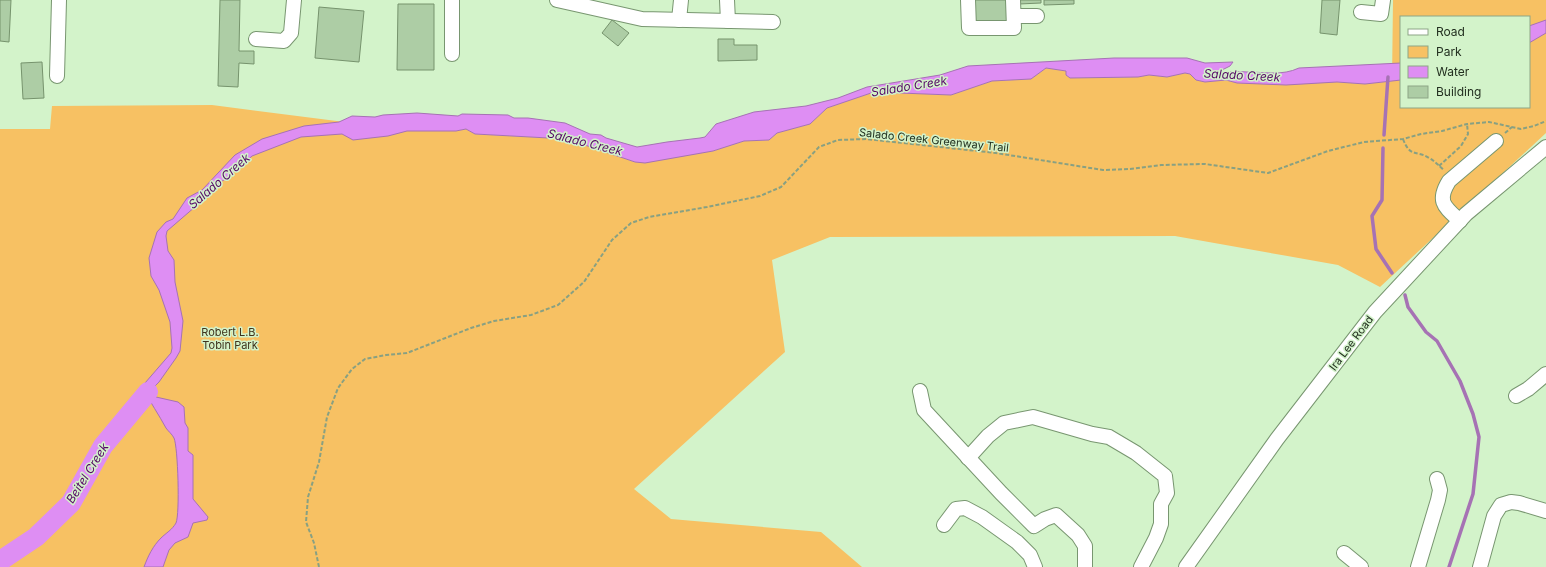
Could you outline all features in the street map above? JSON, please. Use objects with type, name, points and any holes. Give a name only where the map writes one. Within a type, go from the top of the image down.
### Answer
[{"type":"street","points":[[57,76],[59,0]]},
{"type":"street","points":[[256,40],[284,41],[291,33],[294,0]]},
{"type":"street","points":[[452,0],[452,54]]},
{"type":"street","points":[[557,0],[642,19],[773,22]]},
{"type":"street","points":[[679,20],[681,0]]},
{"type":"street","points":[[727,0],[728,21]]},
{"type":"street","points":[[968,0],[968,28],[1014,28],[1013,0]]},
{"type":"street","points":[[1361,12],[1381,14],[1382,0]]},
{"type":"street","points":[[1014,16],[1037,16]]},
{"type":"street","points":[[1460,221],[1446,208],[1442,199],[1444,189],[1452,178],[1496,141]]},
{"type":"street","name":"Ira Lee Road","points":[[1186,567],[1277,439],[1375,312],[1460,221],[1546,147]]},
{"type":"street","points":[[1516,396],[1528,389],[1546,374]]},
{"type":"street","points":[[920,391],[924,410],[1034,526],[1045,519],[1056,515],[1078,535],[1085,546],[1085,567]]},
{"type":"street","points":[[968,458],[988,436],[1004,423],[1033,417],[1092,434],[1109,437],[1136,453],[1165,476],[1167,486],[1167,493],[1161,504],[1161,524],[1156,538],[1141,567]]},
{"type":"street","points":[[1418,567],[1438,500],[1440,490],[1437,479]]},
{"type":"street","points":[[1480,567],[1494,516],[1501,505],[1515,502],[1546,512]]},
{"type":"street","points":[[944,524],[956,509],[965,508],[982,517],[1017,542],[1030,556],[1035,567]]},
{"type":"street","points":[[1344,553],[1361,567]]},
{"type":"path","name":"Salado Creek Greenway Trail","points":[[319,567],[314,543],[306,522],[308,497],[319,462],[327,417],[338,388],[352,369],[365,359],[386,355],[407,354],[471,328],[494,321],[531,315],[558,305],[584,282],[612,240],[631,223],[649,217],[760,196],[781,187],[819,147],[831,142],[838,140],[866,139],[996,153],[1103,170],[1130,169],[1162,164],[1205,164],[1268,173],[1328,151],[1364,142],[1403,139],[1467,124],[1489,122],[1521,129],[1546,122]]},
{"type":"path","points":[[1439,166],[1461,146],[1468,134],[1467,124]]},
{"type":"path","points":[[1403,139],[1405,145],[1412,153],[1429,157],[1452,178]]},
{"type":"green space","name":"Robert L.B. Tobin Park","points":[[1393,0],[1546,0],[1546,133],[1380,287],[1338,265],[1175,236],[830,237],[772,260],[785,352],[634,489],[671,519],[821,532],[862,567],[0,567],[0,129],[50,129],[52,106],[212,105],[376,126],[456,131],[466,129],[475,134],[567,139],[635,162],[713,151],[744,141],[769,140],[777,133],[810,124],[827,108],[874,92],[951,95],[992,81],[1031,79],[1046,68],[1066,71],[1066,75],[1070,78],[1138,77],[1149,75],[1167,77],[1185,73],[1190,74],[1196,80],[1205,82],[1226,80],[1237,83],[1337,82],[1365,84],[1392,81]]},
{"type":"water","points":[[1546,20],[1546,33],[1530,42],[1530,26]]},
{"type":"water","name":"Salado Creek","points":[[1114,58],[1187,58],[1205,63],[1233,62],[1230,66],[1218,72],[1273,73],[1286,72],[1299,68],[1400,63],[1400,80],[1365,84],[1337,82],[1286,85],[1237,83],[1226,80],[1205,82],[1196,80],[1190,74],[1185,73],[1167,77],[1149,75],[1138,77],[1070,78],[1066,75],[1066,71],[1046,68],[1031,79],[992,81],[951,95],[874,92],[827,108],[810,124],[777,133],[769,140],[744,141],[713,151],[645,163],[635,162],[567,139],[475,134],[466,129],[456,131],[407,131],[388,136],[353,140],[342,134],[301,137],[252,156],[167,231],[166,236],[168,251],[174,260],[175,282],[183,321],[180,351],[159,382],[152,389],[152,393],[156,397],[178,402],[184,407],[185,423],[188,428],[188,451],[193,455],[193,499],[208,517],[207,520],[193,523],[188,537],[175,543],[169,550],[163,567],[144,567],[156,544],[173,528],[176,523],[178,495],[177,454],[174,438],[166,428],[143,388],[145,383],[171,353],[172,348],[170,322],[159,290],[151,276],[149,258],[157,232],[166,222],[173,219],[187,198],[202,190],[235,155],[262,139],[304,126],[339,122],[352,116],[375,117],[383,115],[417,113],[458,116],[462,114],[508,115],[514,118],[528,118],[565,123],[590,134],[601,135],[606,138],[637,147],[705,137],[716,124],[754,112],[806,106],[838,98],[867,87],[940,75],[968,66]]},
{"type":"building","points":[[0,0],[11,0],[9,42],[0,41]]},
{"type":"building","points":[[220,0],[240,0],[239,51],[254,51],[254,64],[239,63],[238,87],[218,86]]},
{"type":"building","points":[[973,0],[1009,0],[1009,25],[972,25]]},
{"type":"building","points":[[1019,0],[1041,0],[1041,3],[1019,4]]},
{"type":"building","points":[[1044,0],[1074,0],[1074,4],[1044,5]]},
{"type":"building","points":[[1322,0],[1340,0],[1337,35],[1320,33]]},
{"type":"building","points":[[398,4],[434,4],[434,70],[397,70]]},
{"type":"building","points":[[319,7],[364,11],[359,62],[315,58]]},
{"type":"building","points":[[612,20],[629,33],[618,46],[602,33]]},
{"type":"building","points":[[718,39],[734,39],[734,45],[757,45],[757,60],[718,61]]},
{"type":"building","points":[[42,62],[44,98],[23,99],[21,63]]},
{"type":"waterway","points":[[1384,135],[1388,77]]},
{"type":"waterway","points":[[1383,148],[1382,200],[1372,216],[1376,249],[1392,273]]},
{"type":"waterway","points":[[1405,295],[1408,307],[1426,332],[1437,341],[1460,381],[1473,414],[1479,437],[1473,494],[1449,567]]},
{"type":"waterway","name":"Beitel Creek","points":[[0,561],[36,537],[71,503],[103,446],[148,392]]}]
